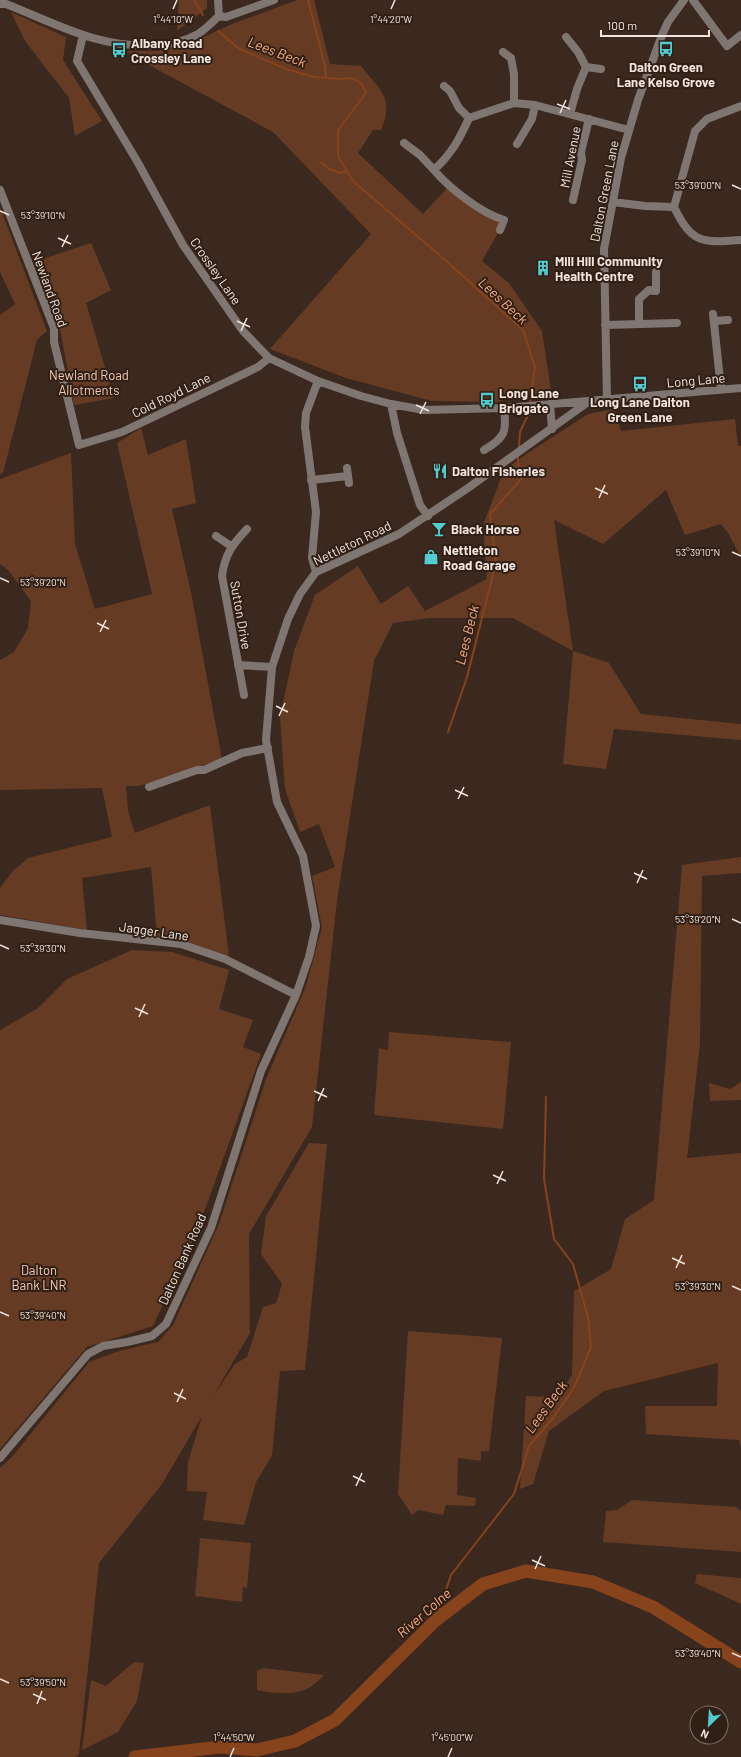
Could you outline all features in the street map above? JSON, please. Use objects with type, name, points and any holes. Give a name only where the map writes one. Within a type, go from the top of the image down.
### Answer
[{"type":"street","points":[[218,0],[219,16]]},
{"type":"street","points":[[0,4],[12,7],[83,35],[102,41],[124,45],[173,44],[196,35],[219,16],[226,17],[264,2],[274,0]]},
{"type":"street","name":"Dalton Green Lane","points":[[607,399],[604,249],[613,202],[622,158],[638,100],[662,35],[668,22],[684,0]]},
{"type":"street","points":[[693,0],[727,46],[741,35]]},
{"type":"street","name":"Crossley Lane","points":[[83,35],[77,60],[137,161],[183,245],[243,331],[269,358],[318,381],[391,404]]},
{"type":"street","points":[[566,37],[578,52],[586,67]]},
{"type":"street","points":[[503,52],[511,58],[514,74],[514,103]]},
{"type":"street","points":[[586,67],[601,69]]},
{"type":"street","points":[[570,114],[577,89],[586,67]]},
{"type":"street","points":[[444,86],[450,91],[459,108],[469,118]]},
{"type":"street","points":[[434,170],[448,158],[457,146],[469,118],[514,103],[535,105],[629,130]]},
{"type":"street","points":[[517,144],[532,119],[535,105]]},
{"type":"street","points":[[741,106],[707,119],[695,131],[674,207],[682,224],[692,235],[708,242],[741,240]]},
{"type":"street","name":"Mill Avenue","points":[[573,200],[582,160],[581,152],[589,119]]},
{"type":"street","points":[[404,143],[420,155],[444,182],[496,218],[504,220],[500,230]]},
{"type":"street","name":"Newland Road","points":[[0,190],[54,328],[54,342],[79,445]]},
{"type":"street","points":[[613,202],[645,206],[674,207]]},
{"type":"street","points":[[639,324],[639,299],[649,290],[656,291],[656,272]]},
{"type":"street","points":[[721,390],[714,318],[728,320]]},
{"type":"street","points":[[605,325],[677,323]]},
{"type":"street","name":"Cold Royd Lane","points":[[79,445],[122,432],[258,367],[269,358]]},
{"type":"street","points":[[316,572],[312,558],[316,512],[305,427],[306,413],[318,381]]},
{"type":"street","name":"Long Lane","points":[[391,404],[424,410],[504,408],[741,388]]},
{"type":"street","name":"Nettleton Road","points":[[296,995],[309,958],[316,926],[303,856],[277,802],[266,740],[272,667],[288,619],[300,594],[316,572],[399,534],[428,516],[588,402]]},
{"type":"street","points":[[391,404],[397,433],[420,505],[428,516]]},
{"type":"street","points":[[550,404],[552,429]]},
{"type":"street","points":[[484,450],[496,444],[503,436],[506,424],[504,408]]},
{"type":"street","points":[[312,480],[348,476]]},
{"type":"street","name":"Sutton Drive","points":[[244,695],[222,576],[224,562],[231,546],[247,528]]},
{"type":"street","points":[[216,536],[231,546]]},
{"type":"street","name":"Sutton Drive","points":[[238,665],[272,667]]},
{"type":"street","points":[[149,786],[197,770],[204,770],[242,753],[268,748]]},
{"type":"street","name":"Jagger Lane","points":[[0,920],[80,933],[181,944],[225,959],[296,995]]},
{"type":"street","name":"Dalton Bank Road","points":[[0,1458],[88,1354],[103,1346],[152,1336],[166,1324],[211,1228],[262,1071],[296,995]]},
{"type":"green space","points":[[179,0],[207,0],[207,8],[177,31]]},
{"type":"green space","points":[[297,0],[314,0],[330,64],[361,66],[379,88],[386,102],[385,119],[381,130],[373,130],[358,153],[423,214],[448,187],[501,221],[499,231],[482,261],[509,283],[542,331],[552,397],[508,398],[498,402],[432,401],[346,378],[270,349],[371,234],[273,132],[136,58],[127,51],[157,51],[184,46],[232,24]]},
{"type":"green space","points":[[11,12],[66,37],[63,60],[102,121],[75,136],[69,98],[25,41]]},
{"type":"green space","points":[[0,207],[47,331],[37,340],[3,473],[0,474],[0,315],[15,304],[0,272]]},
{"type":"green space","name":"Newland Road Allotments","points":[[91,243],[111,290],[86,303],[114,398],[74,405],[58,318],[34,262]]},
{"type":"green space","points":[[615,409],[621,431],[735,419],[738,446],[741,446],[741,558],[728,533],[721,524],[685,535],[666,490],[603,544],[554,520],[573,651],[513,618],[429,618],[393,623],[374,661],[337,901],[312,1127],[249,1234],[250,1333],[213,1396],[235,1364],[247,1357],[263,1307],[276,1303],[282,1284],[261,1254],[266,1216],[309,1143],[327,1144],[305,1370],[280,1371],[272,1456],[256,1482],[244,1525],[203,1520],[207,1492],[187,1491],[188,1462],[202,1416],[162,1484],[99,1563],[79,1754],[76,1757],[0,1757],[0,1468],[11,1458],[89,1362],[119,1351],[158,1342],[173,1325],[219,1224],[266,1079],[306,986],[322,927],[312,876],[335,867],[319,824],[300,832],[285,789],[280,717],[294,651],[315,595],[358,566],[381,604],[408,586],[425,611],[487,579],[483,525],[504,470],[588,414]]},
{"type":"green space","points":[[141,428],[148,455],[186,439],[196,503],[172,509],[191,592],[222,759],[139,786],[126,786],[128,811],[135,833],[210,805],[229,956],[181,940],[157,936],[151,867],[82,878],[87,930],[0,915],[0,888],[13,871],[28,858],[112,837],[102,788],[0,790],[0,660],[14,652],[28,628],[31,601],[8,570],[0,564],[0,479],[71,453],[75,544],[95,609],[152,594],[117,443]]},
{"type":"green space","points":[[573,651],[609,663],[641,714],[741,724],[741,740],[614,729],[606,769],[563,764]]},
{"type":"green space","points":[[741,857],[741,873],[702,876],[700,1044],[687,1158],[741,1153],[741,1449],[739,1440],[646,1434],[645,1406],[717,1406],[718,1363],[604,1391],[549,1431],[533,1484],[520,1489],[526,1396],[558,1397],[572,1375],[574,1291],[611,1269],[625,1219],[654,1200],[682,865]]},
{"type":"green space","name":"Dalton Bank LNR","points":[[132,950],[172,952],[229,970],[219,1009],[253,1020],[243,1047],[261,1054],[198,1229],[153,1326],[87,1347],[0,1449],[0,1030],[38,1008],[67,979]]},
{"type":"green space","points":[[389,1032],[511,1042],[503,1129],[374,1115],[379,1048],[388,1050]]},
{"type":"green space","points":[[741,1082],[741,1100],[710,1101],[709,1083],[730,1089]]},
{"type":"green space","points":[[408,1331],[502,1338],[489,1451],[481,1451],[481,1461],[458,1458],[457,1495],[476,1498],[475,1506],[446,1505],[443,1515],[418,1510],[412,1515],[398,1494]]},
{"type":"green space","points":[[632,1500],[736,1507],[741,1511],[741,1552],[603,1542],[606,1511],[617,1510]]},
{"type":"green space","points":[[200,1538],[251,1543],[247,1588],[243,1587],[242,1602],[195,1596]]},
{"type":"green space","points":[[697,1574],[741,1578],[741,1604],[695,1583]]},
{"type":"green space","points":[[134,1662],[144,1663],[137,1701],[118,1732],[82,1750],[91,1680],[106,1686]]},
{"type":"green space","points":[[263,1668],[324,1675],[307,1689],[295,1693],[275,1693],[257,1690],[257,1671]]},
{"type":"waterway","name":"Lees Beck","points":[[194,0],[203,15]]},
{"type":"waterway","points":[[308,0],[325,66],[326,78]]},
{"type":"waterway","name":"Lees Beck","points":[[218,31],[238,48],[286,69],[314,77],[339,79],[352,78],[361,83],[366,93],[338,130],[338,156],[353,181],[452,266],[523,330],[535,367],[530,403]]},
{"type":"waterway","points":[[321,162],[329,169],[340,173],[347,171]]},
{"type":"waterway","name":"Lees Beck","points":[[519,447],[520,432],[528,415],[529,408]]},
{"type":"waterway","name":"Lees Beck","points":[[448,732],[467,677],[496,563],[490,514],[522,478],[518,463],[518,456]]},
{"type":"waterway","name":"Lees Beck","points":[[436,1620],[451,1575],[514,1494],[529,1446],[553,1418],[574,1388],[591,1347],[588,1317],[573,1264],[554,1239],[544,1179],[546,1097]]},
{"type":"waterway","name":"River Colne","points":[[135,1757],[220,1747],[257,1750],[295,1741],[335,1720],[436,1620],[483,1584],[526,1571],[593,1582],[653,1607],[741,1662]]},
{"type":"place","name":"Dalton Green Lane Kelso Grove","points":[[666,49]]},
{"type":"place","name":"Albany Road Crossley Lane","points":[[119,50]]},
{"type":"place","name":"Mill Hill Community Health Centre","points":[[543,268]]},
{"type":"place","name":"Long Lane Dalton Green Lane","points":[[640,384]]},
{"type":"place","name":"Long Lane Briggate","points":[[487,400]]},
{"type":"place","name":"Dalton Fisheries","points":[[440,471]]},
{"type":"place","name":"Black Horse","points":[[439,529]]},
{"type":"place","name":"Nettleton Road Garage","points":[[431,557]]}]
